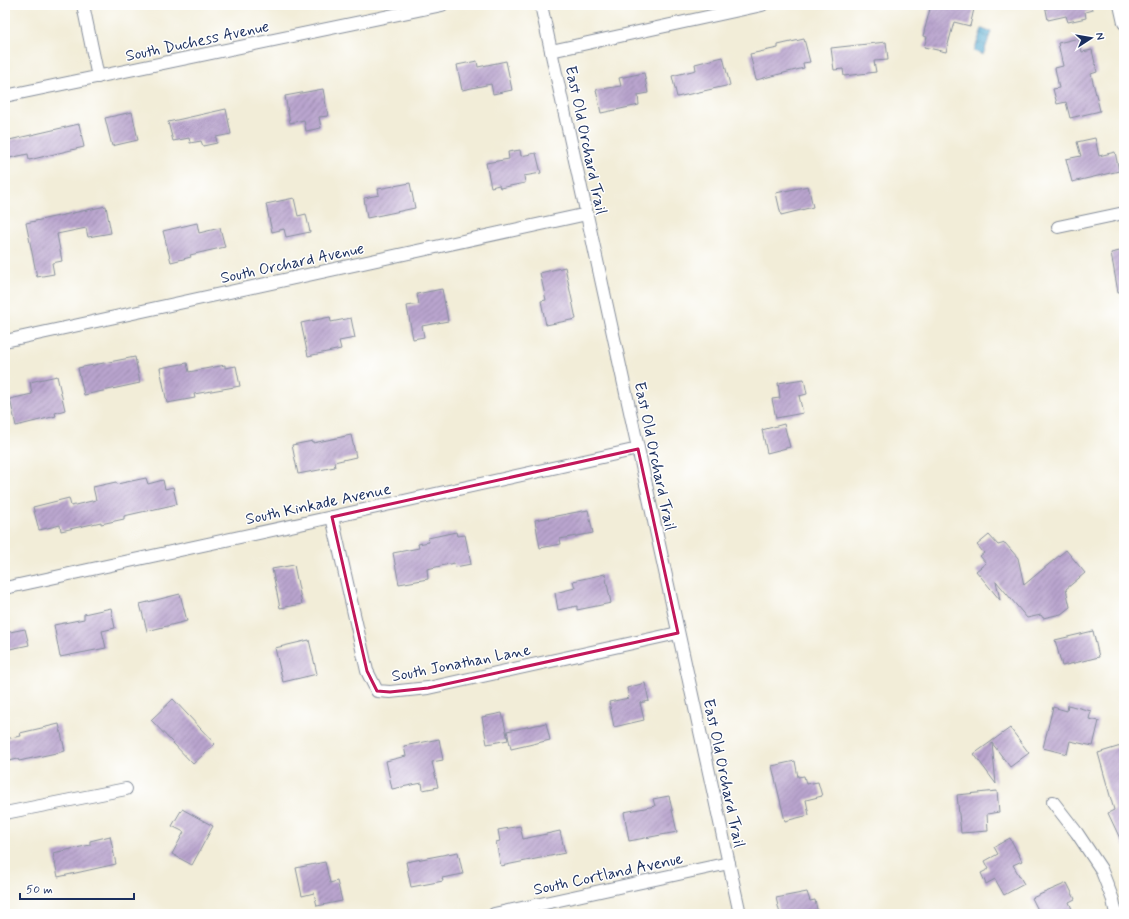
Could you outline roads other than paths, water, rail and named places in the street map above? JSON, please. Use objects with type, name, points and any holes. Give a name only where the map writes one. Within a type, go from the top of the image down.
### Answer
[{"type":"street","points":[[84,5],[98,77]]},
{"type":"street","name":"South Duchess Avenue","points":[[5,96],[442,5]]},
{"type":"street","name":"East Old Orchard Trail","points":[[541,5],[740,914]]},
{"type":"street","points":[[551,51],[762,5]]},
{"type":"street","points":[[1120,5],[1124,22]]},
{"type":"street","points":[[1058,227],[1124,213]]},
{"type":"street","name":"South Orchard Avenue","points":[[5,341],[587,214]]},
{"type":"street","name":"South Kinkade Avenue","points":[[5,588],[638,449]]},
{"type":"street","name":"South Jonathan Lane","points":[[332,517],[367,671],[377,691],[390,692],[428,688],[678,632]]},
{"type":"street","points":[[5,813],[126,789]]},
{"type":"street","points":[[1053,802],[1077,833],[1101,869],[1113,900],[1116,914]]},
{"type":"street","name":"South Cortland Avenue","points":[[494,914],[729,863]]},
{"type":"water","points":[[982,29],[991,32],[983,55],[974,51]]}]
